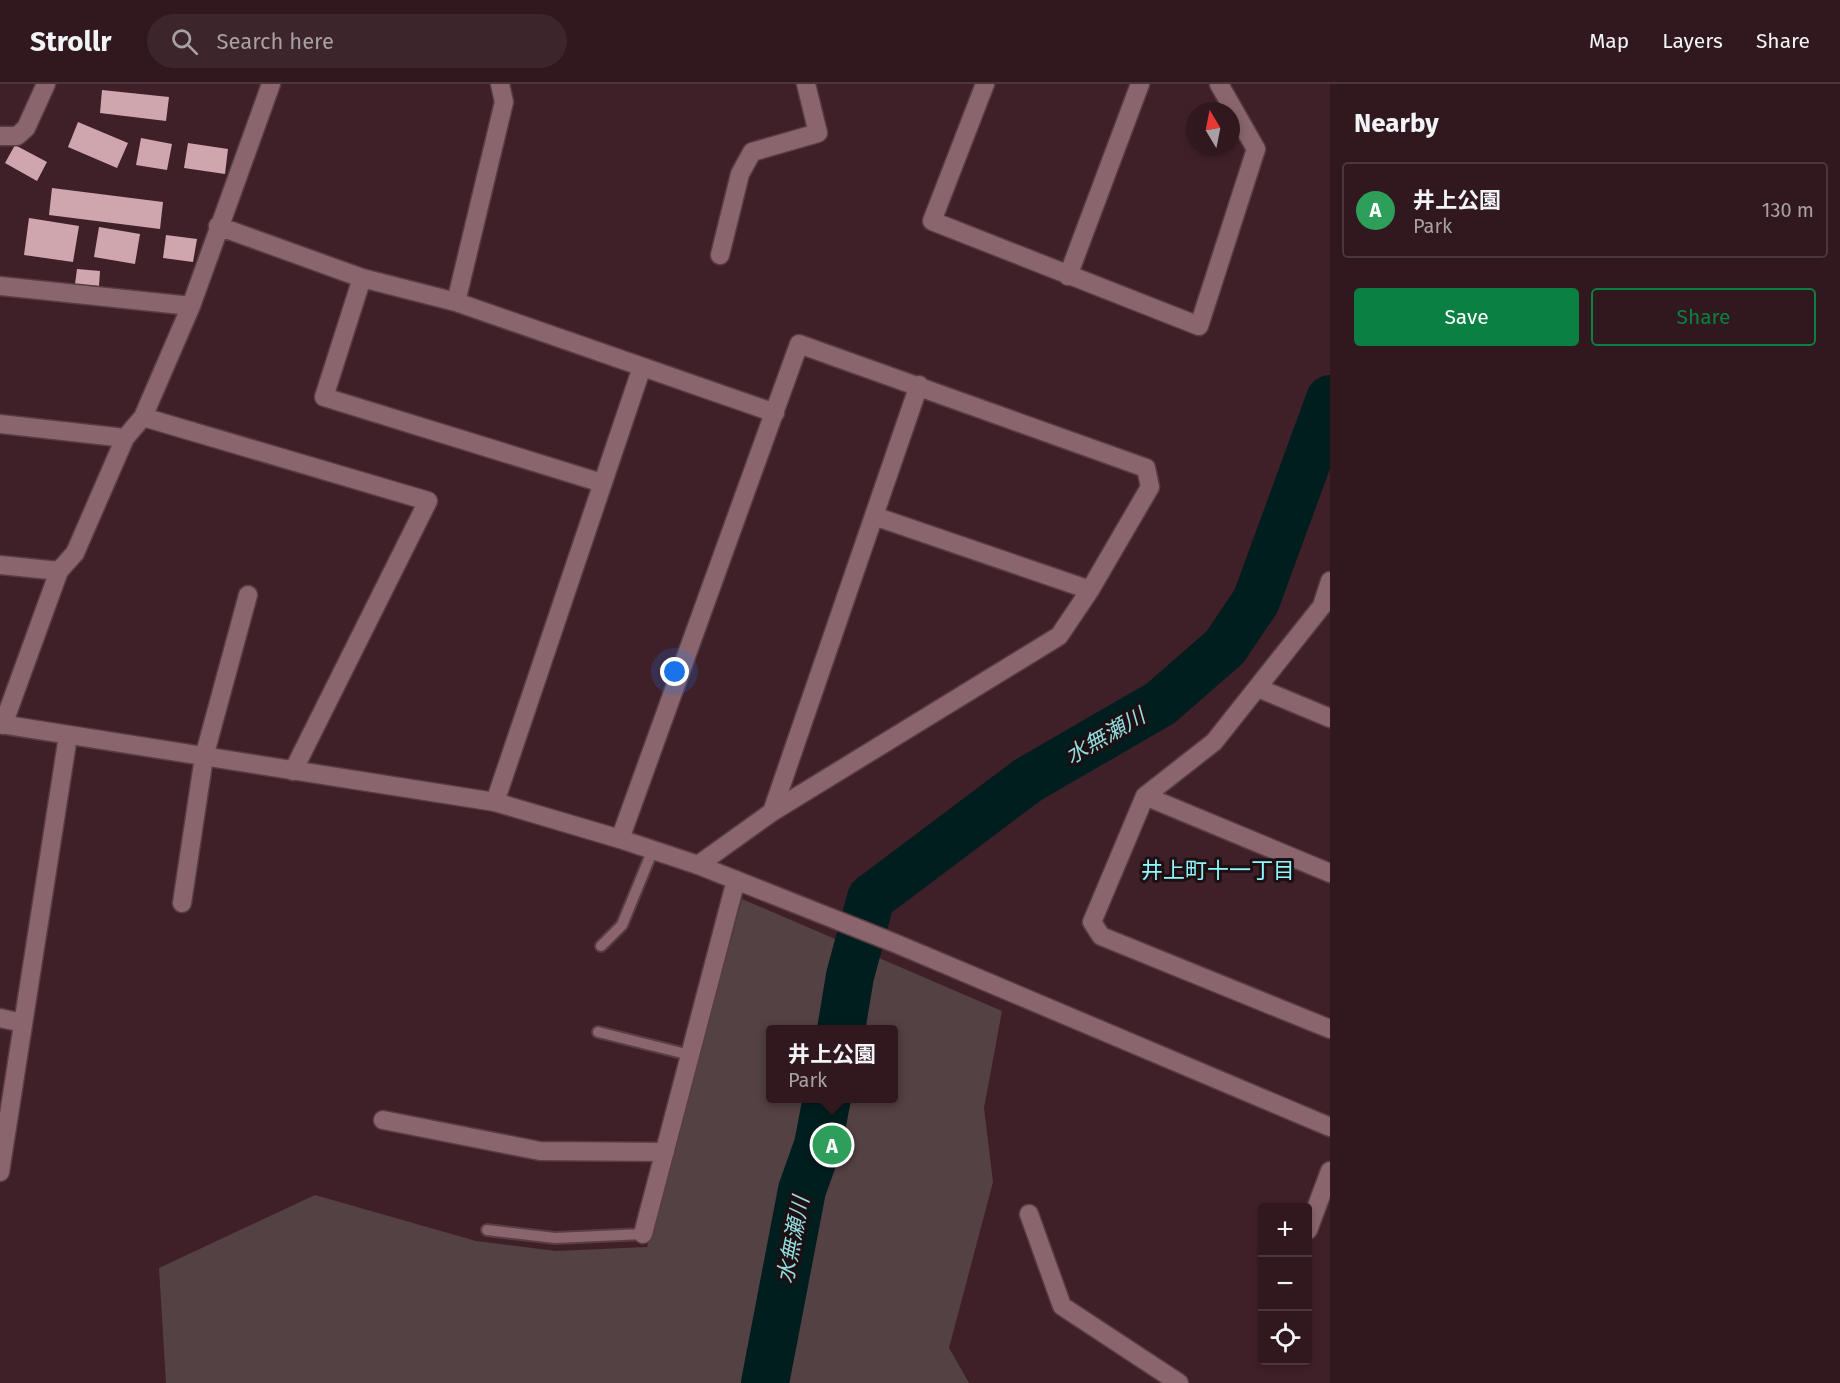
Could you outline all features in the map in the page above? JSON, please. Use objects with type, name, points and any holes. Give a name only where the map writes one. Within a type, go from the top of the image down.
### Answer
[{"type":"street","points":[[0,136],[18,136],[26,128],[46,84]]},
{"type":"street","points":[[271,84],[191,306],[142,417],[125,438],[75,553],[59,571],[2,724],[495,802],[620,839],[652,852],[698,865],[897,944],[1330,1127]]},
{"type":"street","points":[[456,302],[504,102],[500,84]]},
{"type":"street","points":[[720,255],[740,174],[752,152],[818,133],[806,84]]},
{"type":"street","points":[[985,84],[932,221],[1199,326],[1256,149],[1219,84]]},
{"type":"street","points":[[1068,276],[1140,84]]},
{"type":"street","points":[[218,226],[362,278],[456,302],[775,413]]},
{"type":"street","points":[[362,278],[324,397],[602,483]]},
{"type":"street","points":[[0,286],[191,306]]},
{"type":"street","points":[[620,839],[799,344],[1146,468],[1150,487],[1090,590],[1059,636],[772,812],[698,865]]},
{"type":"street","points":[[495,802],[642,367]]},
{"type":"street","points":[[772,812],[919,385]]},
{"type":"street","points":[[142,417],[428,501],[293,771]]},
{"type":"street","points":[[0,424],[125,438]]},
{"type":"street","points":[[874,516],[1090,590]]},
{"type":"street","points":[[0,565],[59,571]]},
{"type":"street","points":[[1330,581],[1322,606],[1214,742],[1145,796],[1092,922],[1101,936],[1330,1029]]},
{"type":"street","points":[[182,903],[204,757],[248,595]]},
{"type":"street","points":[[1258,688],[1330,718]]},
{"type":"street","points":[[0,1172],[68,736]]},
{"type":"street","points":[[1145,796],[1330,873]]},
{"type":"street","points":[[644,1234],[736,880]]},
{"type":"street","points":[[0,1018],[23,1023]]},
{"type":"street","points":[[383,1120],[540,1151],[665,1152]]},
{"type":"street","points":[[1312,1219],[1330,1171]]},
{"type":"street","points":[[1029,1214],[1062,1306],[1179,1383]]},
{"type":"lane","points":[[601,946],[622,925],[652,852]]},
{"type":"lane","points":[[598,1032],[690,1055]]},
{"type":"lane","points":[[487,1230],[555,1238],[644,1234]]},
{"type":"shaded area","points":[[742,899],[1002,1011],[984,1108],[993,1182],[949,1348],[969,1383],[166,1383],[159,1268],[315,1195],[476,1241],[556,1251],[647,1247]]},
{"type":"building","points":[[102,90],[169,97],[166,121],[100,113]]},
{"type":"building","points":[[78,122],[128,143],[117,168],[68,147]]},
{"type":"building","points":[[141,138],[172,144],[167,170],[136,165]]},
{"type":"building","points":[[188,143],[228,149],[225,174],[184,168]]},
{"type":"building","points":[[15,145],[47,162],[37,181],[5,163]]},
{"type":"building","points":[[52,188],[163,202],[160,229],[49,215]]},
{"type":"building","points":[[29,218],[79,226],[73,262],[24,255]]},
{"type":"building","points":[[99,227],[140,234],[135,264],[94,257]]},
{"type":"building","points":[[166,235],[197,239],[193,262],[163,258]]},
{"type":"building","points":[[77,269],[100,271],[99,286],[75,284]]},
{"type":"waterway","name":"水無瀬川","points":[[842,1025],[850,976],[871,898],[1028,780],[1161,703],[1225,647],[1256,601],[1330,399]]},
{"type":"waterway","name":"水無瀬川","points":[[765,1383],[802,1190],[818,1145],[826,1103]]},
{"type":"place","name":"井上公園","points":[[832,1145]]},
{"type":"district","name":"井上町十一丁目","points":[[1218,870]]}]
